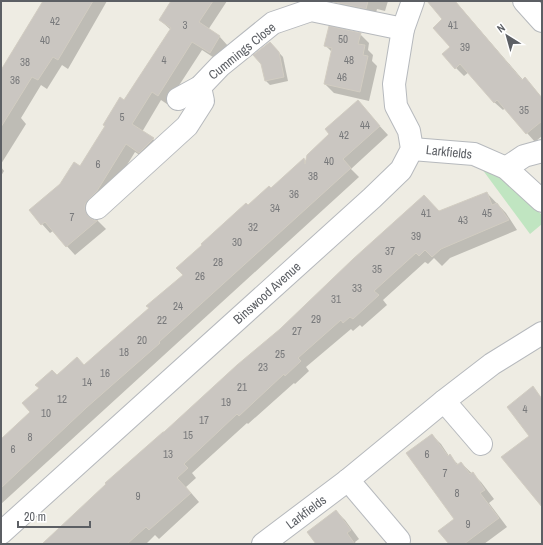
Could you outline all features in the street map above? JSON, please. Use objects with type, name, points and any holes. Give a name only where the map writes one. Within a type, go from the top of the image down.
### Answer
[{"type":"street","points":[[412,149],[409,130],[396,106],[394,84],[403,29],[413,1]]},
{"type":"street","points":[[524,1],[542,21]]},
{"type":"street","name":"Cummings Close","points":[[178,99],[200,86],[220,66],[273,23],[311,10],[403,29]]},
{"type":"street","points":[[97,208],[187,126],[203,101],[200,86]]},
{"type":"street","name":"Larkfields","points":[[412,149],[474,154],[506,168],[542,201]]},
{"type":"street","name":"Binswood Avenue","points":[[1,533],[372,198],[401,170],[412,149]]},
{"type":"street","points":[[506,168],[524,156],[542,151]]},
{"type":"street","name":"Larkfields","points":[[263,544],[348,480],[444,401],[492,364],[542,333]]},
{"type":"street","points":[[444,401],[481,444]]},
{"type":"street","points":[[348,480],[399,540]]},
{"type":"green space","points":[[482,169],[499,177],[521,195],[542,215],[542,224],[530,234]]},
{"type":"building","points":[[43,1],[93,1],[58,60],[53,57],[38,80],[32,77],[1,127],[1,70]]},
{"type":"building","points":[[171,1],[213,1],[199,22],[220,36],[210,53],[192,42],[158,96],[152,92],[132,124],[154,138],[139,153],[126,144],[97,191],[85,204],[85,210],[88,216],[93,220],[98,220],[66,247],[45,222],[41,225],[29,210],[60,184],[74,162],[80,166],[105,126],[103,125],[120,97],[124,100],[171,28],[159,20]]},
{"type":"building","points":[[368,1],[366,9],[334,2]]},
{"type":"building","points":[[427,1],[455,1],[522,80],[525,77],[542,98],[542,121],[526,134],[497,100],[494,103],[460,64],[455,69],[442,54],[450,47],[433,28],[442,19]]},
{"type":"building","points":[[329,26],[361,33],[358,44],[365,45],[363,55],[368,56],[360,92],[324,84],[332,48],[324,46]]},
{"type":"building","points":[[270,42],[279,52],[284,77],[265,81],[261,64],[253,55]]},
{"type":"building","points":[[358,100],[380,126],[343,159],[351,168],[159,342],[160,343],[86,408],[1,488],[1,439],[30,412],[22,403],[39,388],[35,385],[52,370],[57,375],[77,357],[84,365],[149,308],[146,306],[183,275],[176,268],[246,203],[248,205],[269,186],[271,188],[304,158],[305,164],[307,155],[329,134],[325,129]]},
{"type":"building","points":[[487,192],[492,205],[497,203],[509,220],[441,249],[432,257],[425,250],[419,256],[416,253],[374,291],[379,295],[353,319],[350,317],[343,323],[341,320],[298,358],[301,361],[285,376],[284,374],[239,416],[237,414],[184,464],[188,468],[177,478],[191,493],[149,530],[146,527],[127,544],[42,544],[106,484],[105,483],[164,432],[237,365],[280,329],[353,259],[424,195],[439,211]]},
{"type":"building","points":[[533,386],[542,399],[542,507],[501,457],[529,436],[507,407]]},
{"type":"building","points":[[432,434],[448,456],[450,454],[457,465],[461,462],[470,474],[473,472],[485,490],[480,493],[499,518],[464,544],[449,544],[438,531],[454,519],[406,453]]},
{"type":"building","points":[[336,510],[351,530],[347,533],[355,544],[316,544],[307,532]]}]
